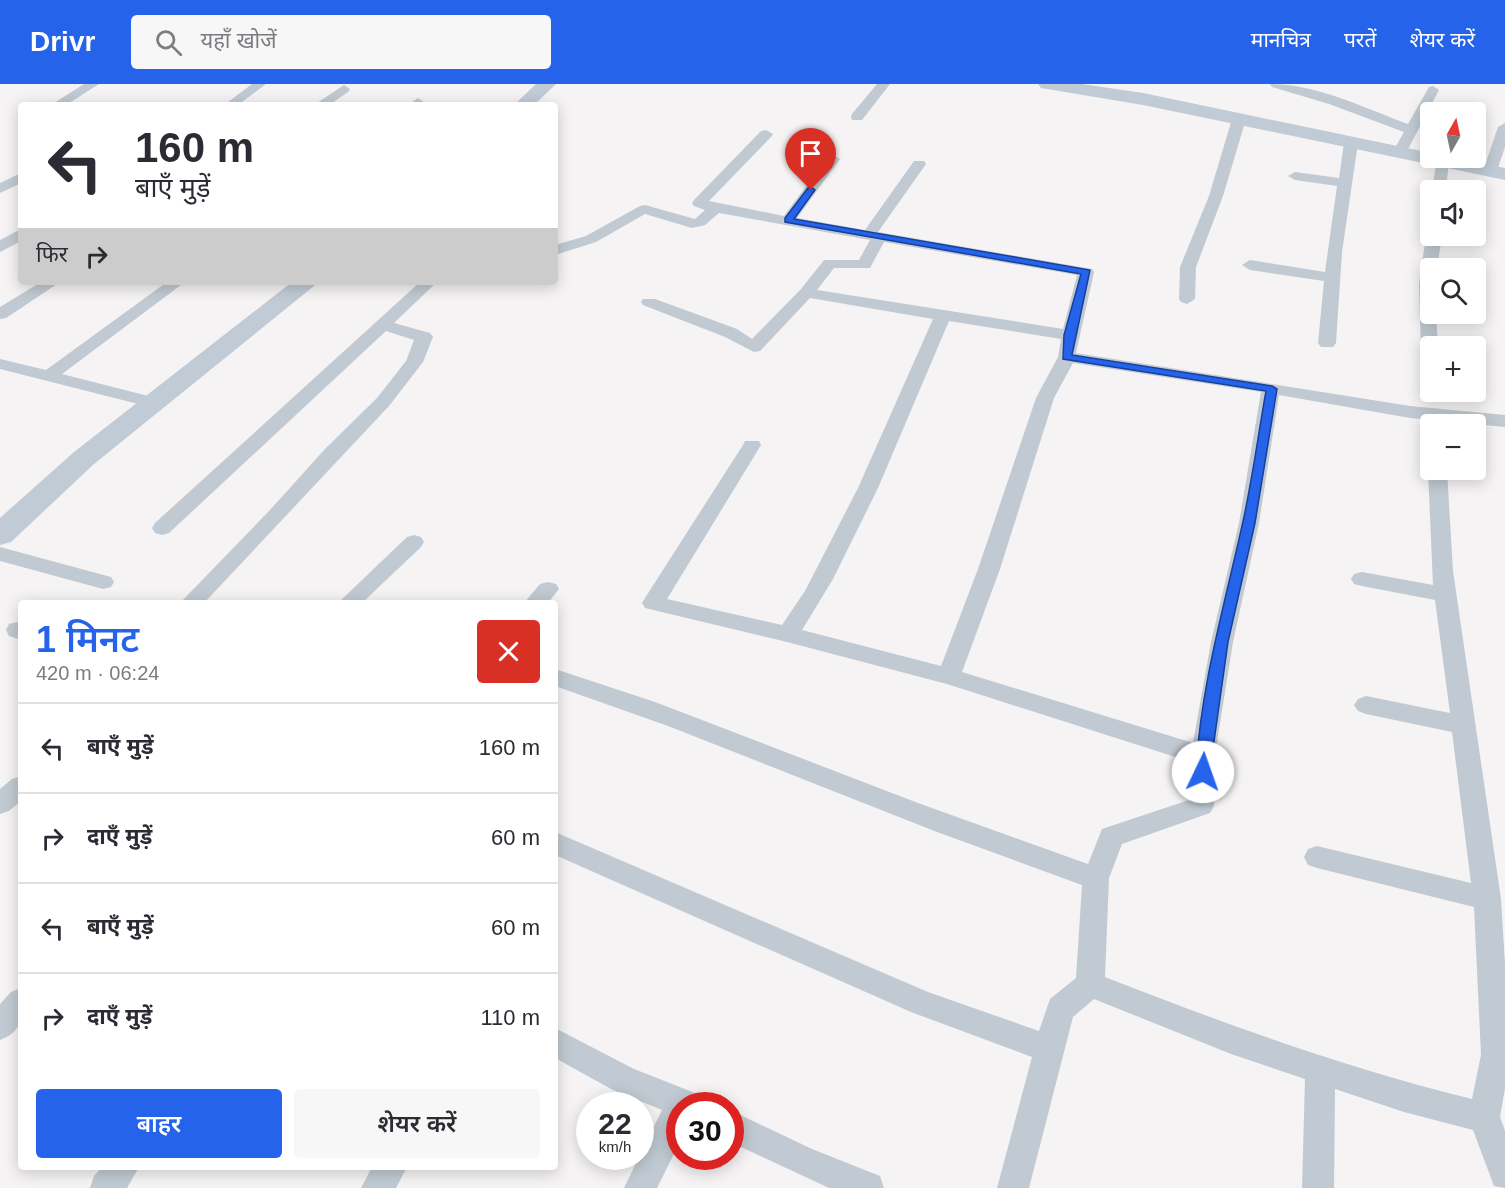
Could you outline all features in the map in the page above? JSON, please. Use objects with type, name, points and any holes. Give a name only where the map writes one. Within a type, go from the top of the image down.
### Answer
[{"type":"street","points":[[62,102],[93,84]]},
{"type":"street","points":[[234,102],[260,84]]},
{"type":"street","points":[[526,102],[547,84]]},
{"type":"street","points":[[857,117],[884,84]]},
{"type":"street","points":[[1047,84],[1143,99],[1420,157]]},
{"type":"street","points":[[1276,84],[1333,101],[1411,130]]},
{"type":"street","points":[[324,102],[344,89]]},
{"type":"street","points":[[1399,153],[1432,90]]},
{"type":"street","points":[[1187,299],[1188,267],[1216,196],[1239,119]]},
{"type":"street","points":[[1474,168],[1497,173],[1505,127]]},
{"type":"street","points":[[766,134],[699,203],[716,208],[1086,272],[1070,335],[1067,357],[1045,398],[989,569],[949,676]]},
{"type":"street","points":[[1327,343],[1332,278],[1351,143]]},
{"type":"street","points":[[788,220],[833,159]]},
{"type":"street","points":[[648,302],[731,333],[754,347],[807,292],[830,263],[864,265],[874,236],[919,164]]},
{"type":"street","points":[[1295,176],[1344,183]]},
{"type":"street","points":[[0,189],[18,179]]},
{"type":"street","points":[[558,249],[591,239],[638,211],[652,210],[697,224],[716,208]]},
{"type":"street","points":[[0,247],[18,236]]},
{"type":"street","points":[[1429,336],[1427,284],[1433,246]]},
{"type":"street","points":[[1250,265],[1332,278]]},
{"type":"street","points":[[0,314],[47,285]]},
{"type":"street","points":[[49,376],[173,285]]},
{"type":"street","points":[[0,536],[84,458],[304,285]]},
{"type":"street","points":[[162,528],[426,285]]},
{"type":"street","points":[[807,292],[1070,335]]},
{"type":"street","points":[[787,634],[805,611],[863,501],[893,436],[943,315]]},
{"type":"street","points":[[194,600],[383,402],[414,362],[424,337],[383,325]]},
{"type":"street","points":[[1067,357],[1272,389],[1420,417]]},
{"type":"street","points":[[0,364],[154,403]]},
{"type":"street","points":[[1013,1188],[1060,1009],[1090,984],[1096,878],[1111,837],[1201,806],[1204,756],[1221,642],[1247,533],[1272,389]]},
{"type":"street","points":[[1486,420],[1505,421]]},
{"type":"street","points":[[752,445],[653,603],[787,634],[949,676],[1204,756]]},
{"type":"street","points":[[1438,480],[1442,571],[1487,899],[1496,1055],[1484,1117],[1505,1175]]},
{"type":"street","points":[[352,600],[414,542]]},
{"type":"street","points":[[0,554],[103,582]]},
{"type":"street","points":[[1362,579],[1447,595]]},
{"type":"street","points":[[558,678],[592,688],[709,732],[982,840],[1096,878]]},
{"type":"street","points":[[1366,705],[1464,725]]},
{"type":"street","points":[[0,804],[18,789]]},
{"type":"street","points":[[558,844],[921,1003],[1049,1049]]},
{"type":"street","points":[[1317,857],[1487,899]]},
{"type":"street","points":[[1090,984],[1231,1040],[1404,1097],[1484,1117]]},
{"type":"street","points":[[0,1026],[18,1005]]},
{"type":"street","points":[[558,1044],[624,1080],[666,1098]]},
{"type":"street","points":[[1318,1188],[1320,1069]]},
{"type":"street","points":[[744,1132],[801,1160],[868,1188]]},
{"type":"street","points":[[640,1188],[666,1138]]},
{"type":"street","points":[[106,1188],[121,1170]]},
{"type":"street","points":[[377,1188],[389,1170]]},
{"type":"route","points":[[811,190],[788,220],[1086,272],[1070,335],[1067,357],[1272,389],[1264,422],[1260,462],[1239,573],[1221,642],[1205,742],[1203,772]]}]
